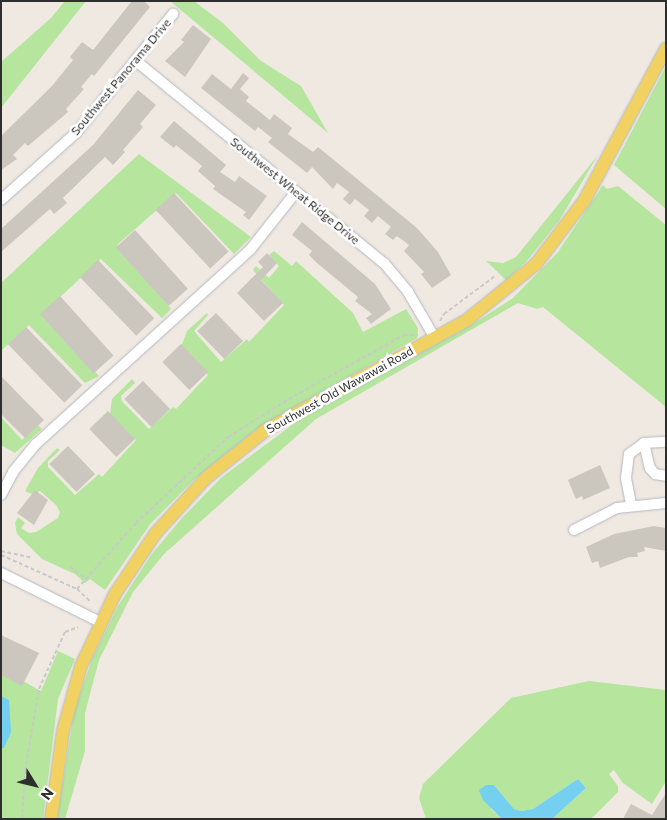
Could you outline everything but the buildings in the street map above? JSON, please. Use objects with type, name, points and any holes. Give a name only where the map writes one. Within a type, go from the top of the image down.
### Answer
[{"type":"main road","name":"Southwest Old Wawawai Road","points":[[51,819],[63,730],[81,666],[100,622],[115,594],[155,534],[180,504],[235,453],[300,410],[435,338],[485,308],[536,264],[558,238],[604,167],[666,49]]},
{"type":"street","name":"Southwest Panorama Drive","points":[[1,200],[76,132],[173,14]]},
{"type":"street","name":"Southwest Wheat Ridge Drive","points":[[136,61],[384,262],[408,292],[435,338]]},
{"type":"street","points":[[1,495],[13,472],[36,444],[250,250],[296,192]]},
{"type":"street","points":[[632,504],[626,465],[629,454],[644,443],[666,442]]},
{"type":"street","points":[[644,443],[650,468],[655,474],[666,476]]},
{"type":"street","points":[[574,530],[601,514],[632,504],[666,503]]},
{"type":"street","points":[[1,573],[100,622]]},
{"type":"path","points":[[439,324],[444,314],[496,276]]},
{"type":"path","points":[[1,551],[30,558]]},
{"type":"path","points":[[1,555],[77,589],[90,601]]},
{"type":"path","points":[[70,567],[84,577]]},
{"type":"path","points":[[22,819],[25,771],[39,689],[65,632],[78,627]]},
{"type":"green space","points":[[65,1],[86,1],[1,108],[1,62],[51,18]]},
{"type":"green space","points":[[170,1],[194,1],[223,23],[261,61],[301,86],[328,133]]},
{"type":"green space","points":[[666,66],[666,209],[614,165]]},
{"type":"green space","points":[[139,154],[251,237],[234,254],[176,193],[117,245],[171,309],[162,318],[101,259],[43,313],[99,376],[85,383],[29,325],[1,351],[1,283]]},
{"type":"green space","points":[[598,155],[559,221],[526,262],[506,280],[486,261],[503,263],[516,257]]},
{"type":"green space","points":[[603,185],[607,189],[618,186],[666,225],[666,407],[543,307],[537,309],[518,303],[316,419],[164,554],[133,592],[99,660],[85,713],[85,751],[65,819],[57,819],[74,712],[92,659],[118,606],[151,555],[182,518],[222,477],[299,420],[470,326],[513,298],[558,252]]},
{"type":"green space","points":[[274,251],[292,266],[296,261],[353,313],[363,332],[406,309],[418,328],[417,338],[254,431],[196,478],[151,523],[105,590],[90,579],[85,583],[75,574],[42,559],[17,534],[15,523],[18,517],[25,523],[21,528],[29,533],[36,532],[58,518],[60,512],[56,505],[40,491],[32,494],[25,491],[38,468],[57,448],[60,450],[48,461],[48,467],[75,495],[99,474],[102,477],[136,440],[110,414],[112,399],[132,379],[135,383],[121,396],[122,401],[149,429],[173,407],[176,409],[208,375],[181,347],[187,331],[207,313],[208,315],[194,331],[221,362],[247,339],[249,342],[284,305],[253,270],[256,266],[269,278],[279,266],[269,255]]},
{"type":"green space","points":[[1,417],[22,440],[38,425],[42,429],[15,453],[1,445]]},
{"type":"green space","points":[[58,651],[75,659],[58,699],[43,819],[1,819],[1,669],[41,691]]},
{"type":"green space","points":[[589,681],[666,690],[666,781],[652,804],[623,783],[614,770],[609,774],[618,786],[618,792],[591,819],[552,819],[586,788],[578,779],[533,809],[521,811],[514,809],[494,785],[491,809],[502,819],[426,819],[419,798],[423,784],[511,698]]},
{"type":"water","points":[[1,696],[9,700],[11,732],[4,748],[1,748]]},
{"type":"water","points":[[578,779],[586,788],[552,819],[502,819],[483,800],[479,790],[486,785],[494,785],[514,809],[521,811],[533,809]]}]
